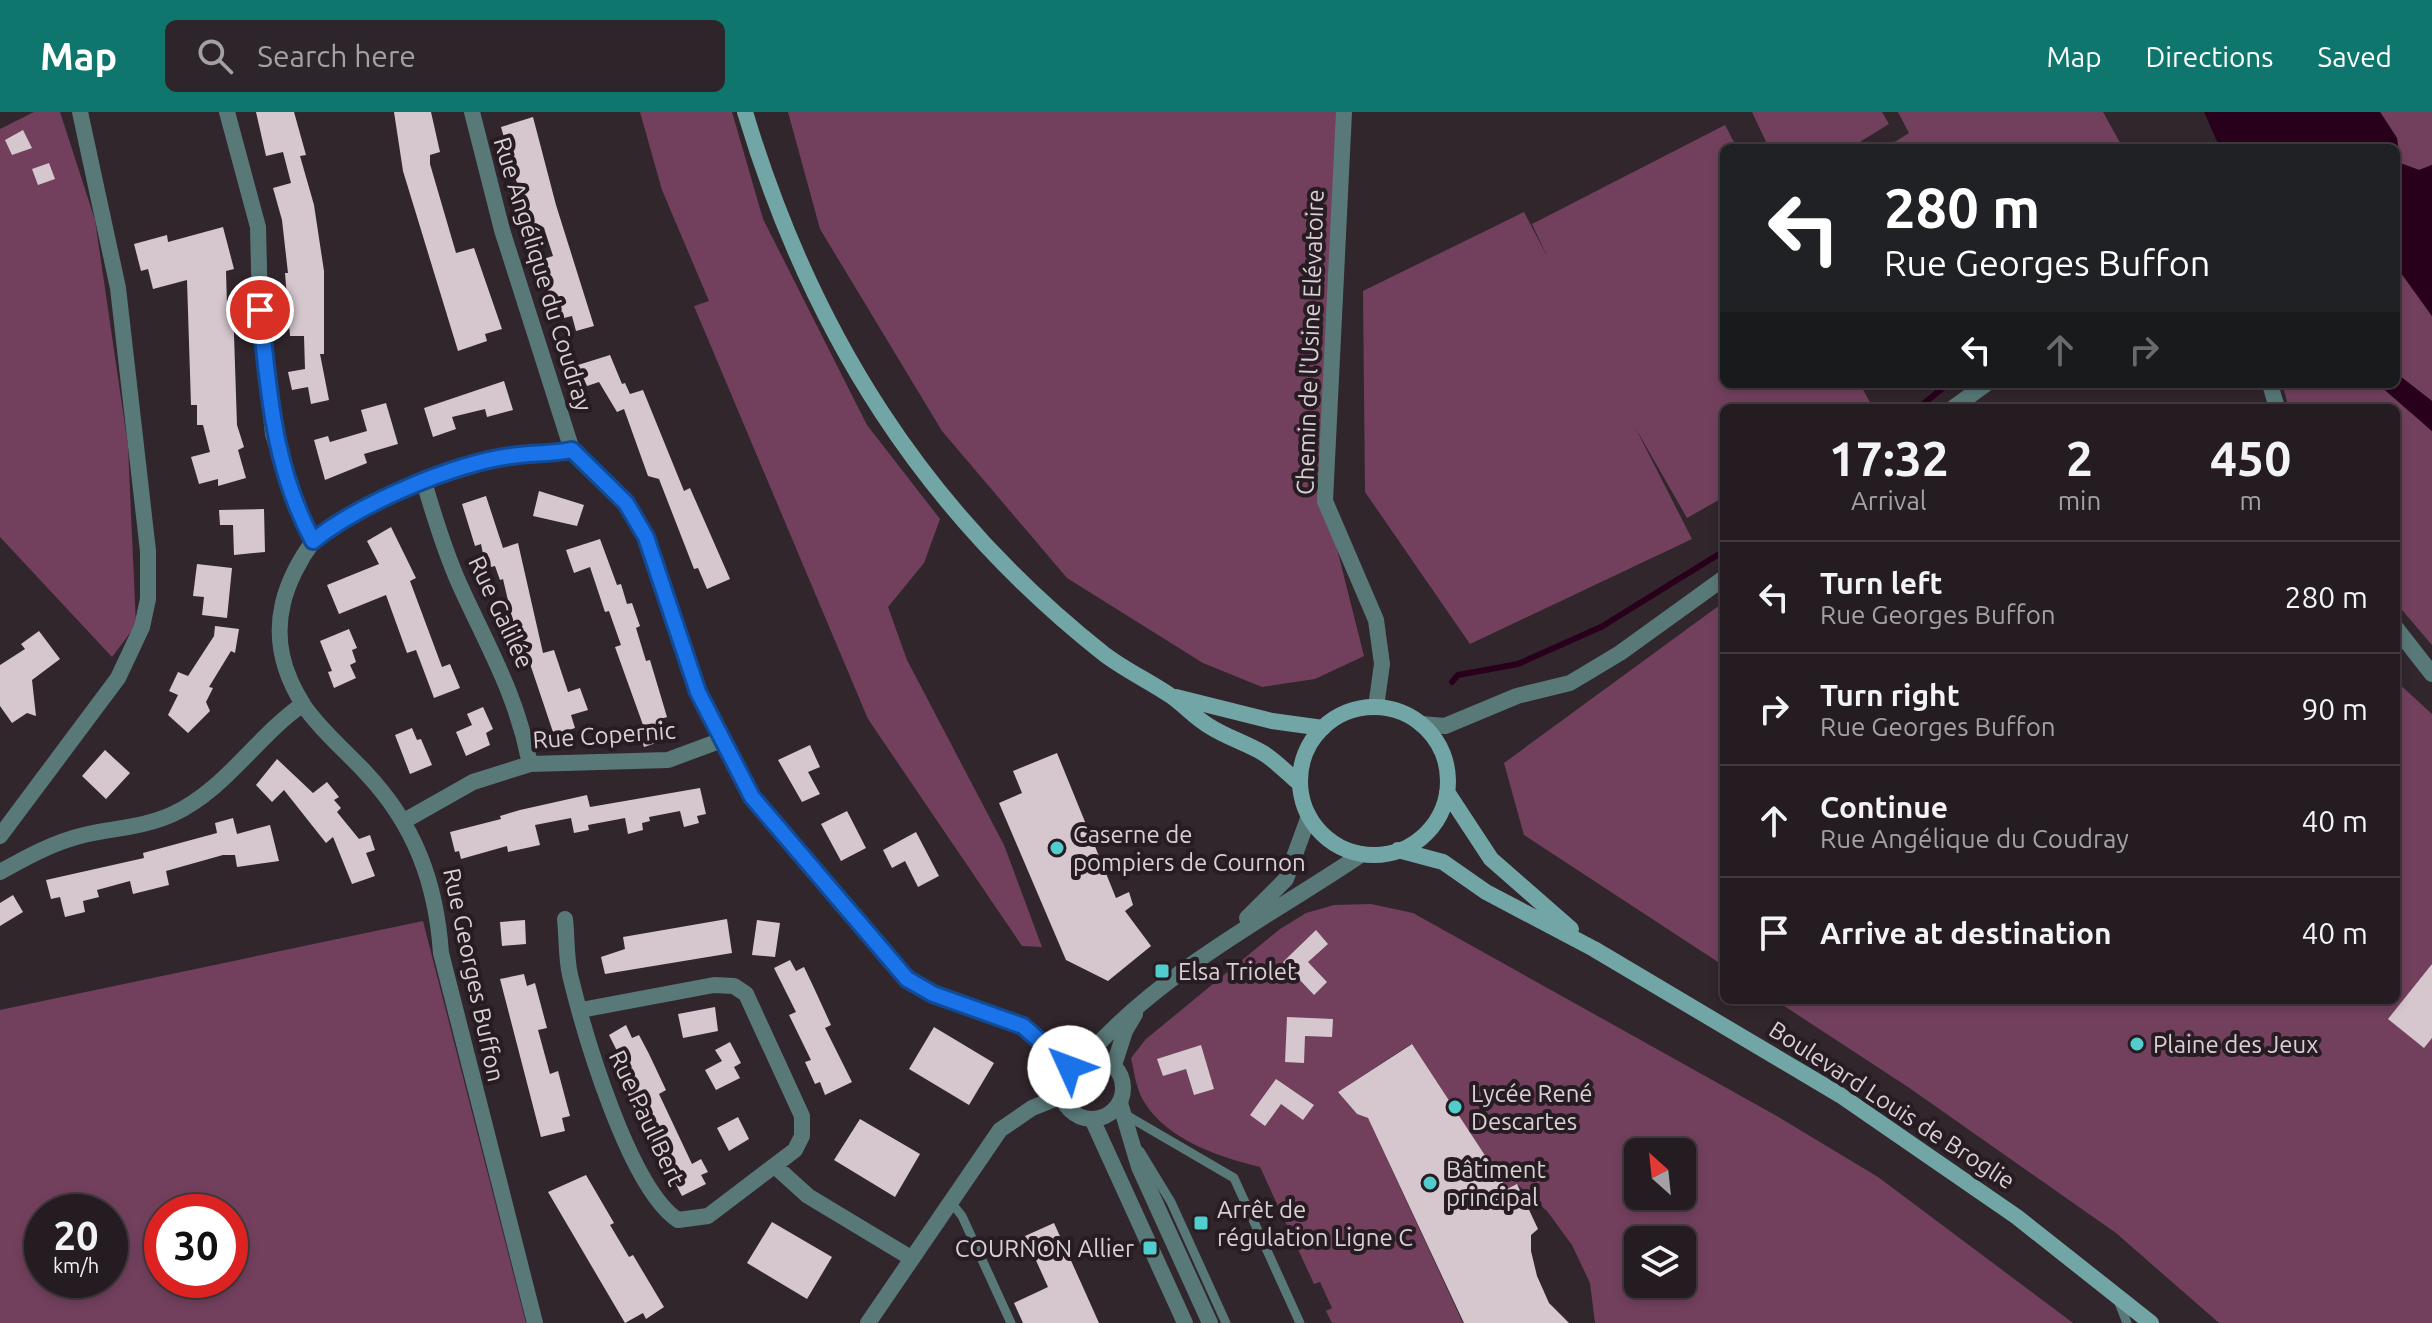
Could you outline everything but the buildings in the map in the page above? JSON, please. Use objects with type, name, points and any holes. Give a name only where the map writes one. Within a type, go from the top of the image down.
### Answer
[{"type":"main road","points":[[745,112],[766,182],[801,267],[837,340],[907,452],[954,512],[1011,574],[1106,655],[1171,696],[1208,726],[1265,754],[1300,784]]},
{"type":"main road","points":[[1171,696],[1272,721],[1323,728]]},
{"type":"main road","points":[[1376,707],[1400,712],[1421,724],[1443,753],[1447,792],[1431,828],[1398,850],[1362,854],[1337,845],[1309,816],[1300,784],[1308,748],[1323,728],[1348,712],[1376,707]]},
{"type":"main road","name":"Boulevard Louis de Broglie","points":[[1447,792],[1491,859],[1594,949]]},
{"type":"main road","name":"Boulevard Louis de Broglie","points":[[1398,850],[1443,862],[1486,892],[1594,949],[1828,1088],[1938,1159],[2116,1293],[2151,1323]]},
{"type":"street","points":[[0,836],[118,678],[142,627],[148,599],[148,551],[118,288],[80,112]]},
{"type":"street","points":[[227,112],[258,227],[260,310],[273,434],[296,508],[313,541]]},
{"type":"street","name":"Rue Angélique du Coudray","points":[[472,112],[502,230],[572,450]]},
{"type":"street","name":"Chemin de l'Usine Elévatoire","points":[[1344,112],[1325,501],[1376,620],[1382,664],[1376,707]]},
{"type":"street","points":[[1958,404],[1980,388]]},
{"type":"street","points":[[572,450],[626,503],[646,537],[693,678],[752,797],[907,979],[933,994],[1023,1026],[1069,1067]]},
{"type":"street","name":"Rue Georges Buffon","points":[[535,1323],[441,953],[438,908],[427,867],[404,821],[366,773],[326,736],[303,704],[281,654],[277,628],[286,593],[313,541],[334,525],[424,482],[508,456],[572,450]]},
{"type":"street","name":"Rue Galilée","points":[[424,482],[458,581],[512,692],[530,764]]},
{"type":"street","points":[[1421,724],[1445,726],[1517,696],[1570,683],[1620,653],[1720,581]]},
{"type":"street","points":[[2400,633],[2432,674]]},
{"type":"street","points":[[0,872],[54,844],[138,825],[192,803],[210,791],[263,735],[303,704]]},
{"type":"street","name":"Rue Copernic","points":[[404,821],[473,782],[530,764],[668,760],[722,740]]},
{"type":"street","points":[[1122,1108],[1092,1119],[1073,1113],[1062,1096],[1063,1079],[1069,1067],[1086,1057],[1115,1024],[1232,934],[1286,879],[1309,816]]},
{"type":"street","points":[[1232,934],[1362,854]]},
{"type":"street","name":"Rue Paul Bert","points":[[565,919],[569,972],[591,1059],[607,1100],[664,1211],[678,1220],[708,1216],[795,1150],[802,1136],[802,1116],[746,994],[734,986],[714,985],[581,1010]]},
{"type":"street","points":[[1114,1065],[1125,1031],[1138,1009]]},
{"type":"street","points":[[1086,1057],[1096,1057],[1114,1065],[1122,1079],[1122,1108],[1139,1167],[1210,1323]]},
{"type":"street","points":[[868,1323],[949,1200],[1000,1130],[1032,1108],[1062,1096]]},
{"type":"street","points":[[1092,1119],[1185,1323]]},
{"type":"street","points":[[776,1167],[808,1196],[911,1258]]},
{"type":"lane","points":[[1122,1108],[1172,1144],[1234,1178],[1300,1323]]},
{"type":"lane","points":[[1130,1136],[1171,1202],[1226,1323]]},
{"type":"lane","points":[[949,1200],[959,1210],[1011,1323]]},
{"type":"lane","points":[[2116,1293],[2127,1323]]},
{"type":"shaded area","points":[[34,112],[60,112],[95,220],[128,446],[136,625],[112,657],[0,537],[0,129]]},
{"type":"shaded area","points":[[640,112],[732,112],[763,219],[867,425],[940,519],[924,563],[888,607],[907,660],[1004,845],[1042,947],[1022,946],[868,719],[694,306],[709,301],[662,190]]},
{"type":"shaded area","points":[[788,112],[1344,112],[1325,501],[1364,656],[1315,679],[1262,687],[1203,663],[1067,578],[942,431],[820,229]]},
{"type":"shaded area","points":[[1752,112],[1882,112],[1889,124],[1856,144],[1767,144]]},
{"type":"shaded area","points":[[1898,112],[2103,112],[2121,144],[1891,144],[1909,133]]},
{"type":"shaded area","points":[[2204,112],[2380,112],[2398,144],[2218,144]]},
{"type":"shaded area","points":[[2380,112],[2432,112],[2432,165],[2419,170],[2400,163],[2397,138]]},
{"type":"shaded area","points":[[1725,125],[1735,144],[1720,144],[1720,388],[1862,388],[1871,404],[1720,404],[1720,499],[1687,518],[1635,427],[1692,539],[1470,644],[1365,492],[1363,291],[1524,212],[1548,258],[1532,224]]},
{"type":"shaded area","points":[[2400,163],[2419,170],[2432,165],[2432,316],[2400,272]]},
{"type":"shaded area","points":[[2400,272],[2432,316],[2432,401],[2400,376]]},
{"type":"shaded area","points":[[2400,376],[2432,401],[2432,431],[2383,388],[2400,388]]},
{"type":"shaded area","points":[[2283,388],[2383,388],[2432,431],[2432,645],[2400,608],[2400,404],[2288,404]]},
{"type":"shaded area","points":[[1720,605],[1720,963],[1524,835],[1504,763]]},
{"type":"shaded area","name":"Plaine des Jeux","points":[[2400,685],[2432,714],[2432,1323],[2219,1323],[2116,1233],[1908,1087],[1781,1004],[2400,1004]]},
{"type":"shaded area","name":"Lycée René Descartes","points":[[1371,904],[1413,913],[1775,1115],[1878,1177],[2073,1323],[1595,1323],[1590,1283],[1572,1245],[1547,1211],[1518,1185],[1507,1189],[1411,1044],[1338,1092],[1357,1114],[1368,1118],[1463,1323],[1332,1323],[1326,1311],[1332,1308],[1320,1282],[1314,1284],[1260,1167],[1211,1152],[1165,1126],[1141,1095],[1131,1058],[1146,1039],[1280,929],[1306,913],[1334,905]]},
{"type":"shaded area","points":[[423,921],[526,1323],[0,1323],[0,1010]]},
{"type":"waterway","points":[[1923,404],[1943,388]]},
{"type":"waterway","points":[[1452,682],[1458,675],[1518,664],[1601,627],[1720,553]]},
{"type":"place","name":"Caserne de pompiers de Cournon","points":[[1057,848]]},
{"type":"place","name":"Elsa Triolet","points":[[1162,971]]},
{"type":"place","name":"Plaine des Jeux","points":[[2137,1044]]},
{"type":"place","name":"Lycée René Descartes","points":[[1455,1107]]},
{"type":"place","name":"Bâtiment principal","points":[[1430,1183]]},
{"type":"place","name":"Arrêt de régulation Ligne C","points":[[1201,1223]]},
{"type":"place","name":"COURNON Allier","points":[[1150,1248]]},
{"type":"route","points":[[260,310],[273,434],[296,508],[313,541],[354,514],[424,482],[508,456],[572,450],[626,503],[646,537],[698,692],[752,797],[907,979],[933,994],[1003,1016],[1023,1026],[1069,1067]]}]
